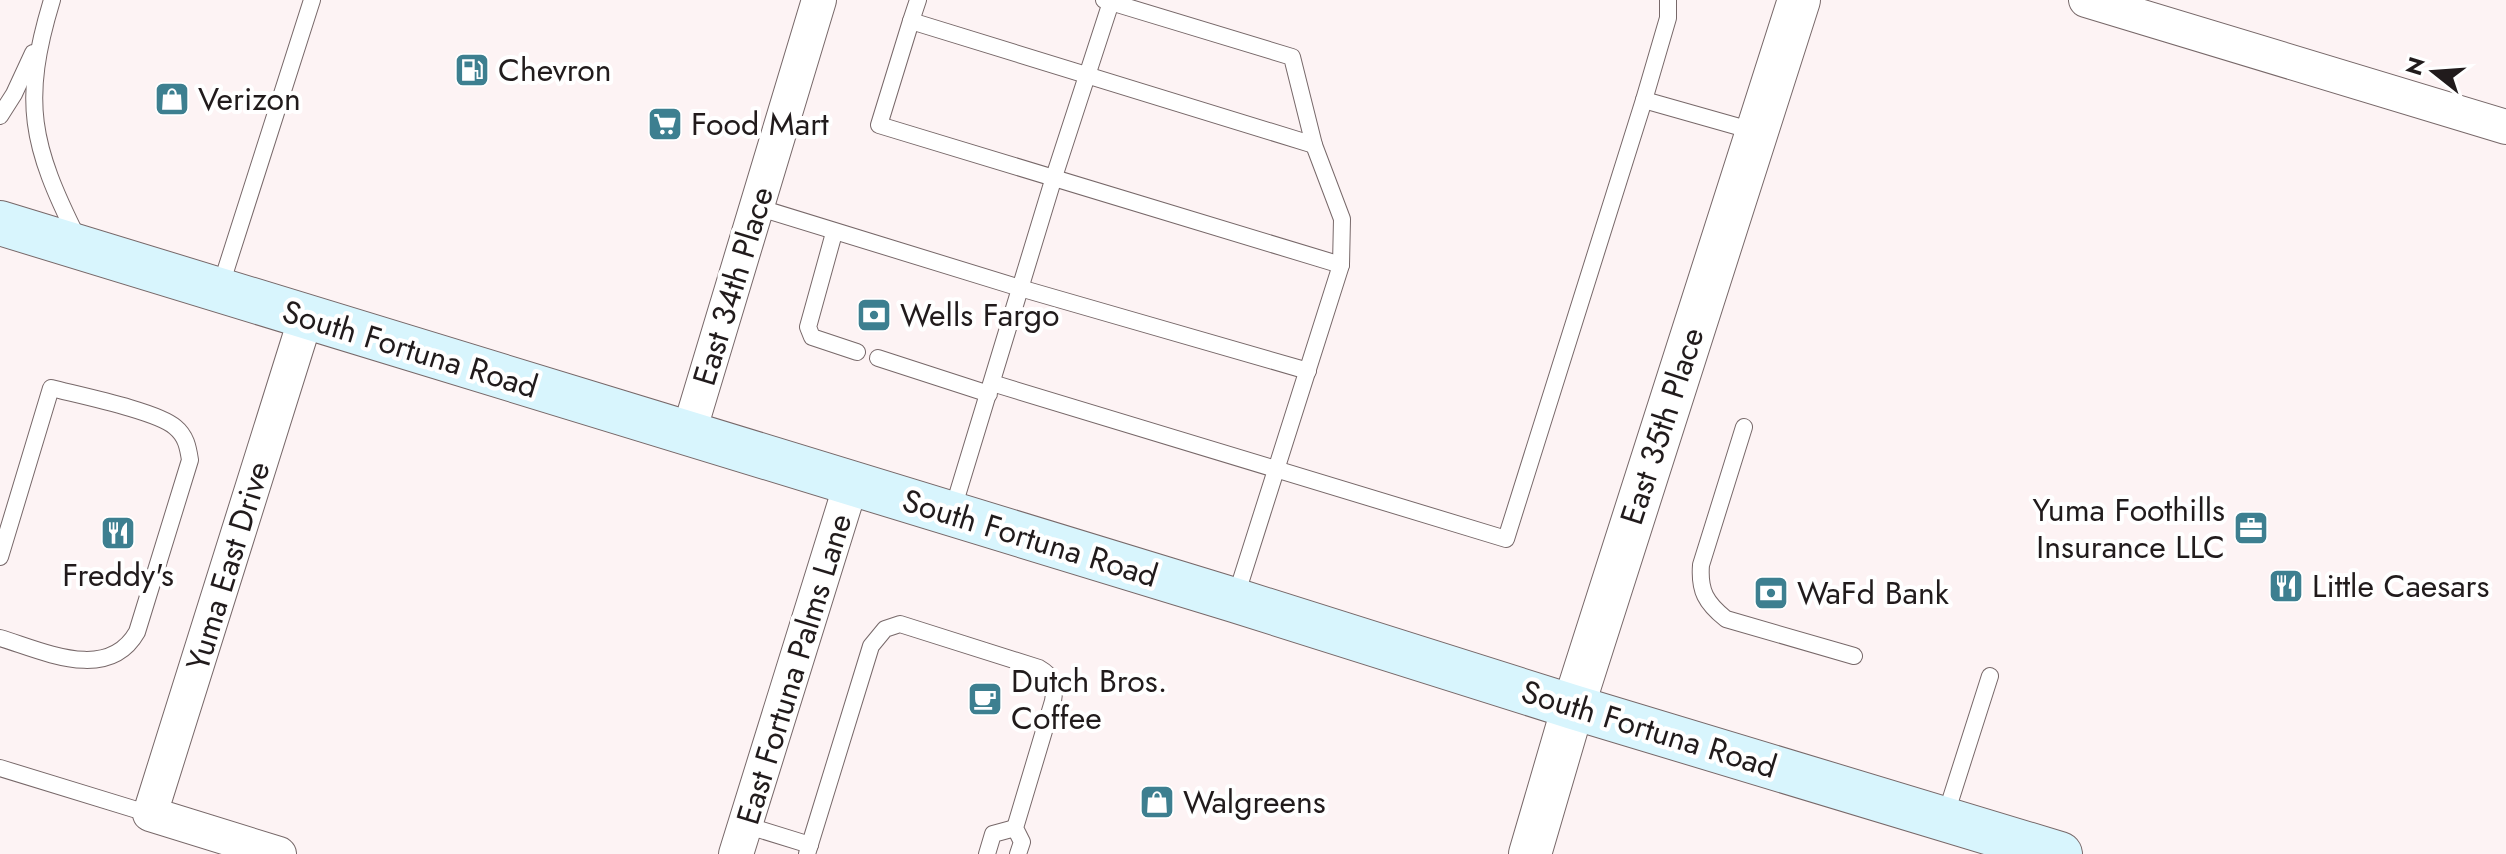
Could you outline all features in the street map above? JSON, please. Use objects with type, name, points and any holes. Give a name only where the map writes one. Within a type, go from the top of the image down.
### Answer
[{"type":"main road","name":"South Fortuna Road","points":[[0,223],[2060,854]]},
{"type":"street","name":"East 34th Place","points":[[688,435],[819,0]]},
{"type":"street","name":"East 35th Place","points":[[1530,854],[1573,707],[1799,0]]},
{"type":"street","points":[[2086,0],[2506,127]]},
{"type":"street","name":"Yuma East Drive","points":[[150,814],[306,317]]},
{"type":"street","name":"East Fortuna Palms Lane","points":[[740,839],[851,484]]},
{"type":"street","points":[[150,814],[279,854]]},
{"type":"lane","points":[[52,0],[41,37],[34,84],[34,119],[51,186],[83,247]]},
{"type":"lane","points":[[219,289],[312,0]]},
{"type":"lane","points":[[918,0],[879,125],[1341,265]]},
{"type":"lane","points":[[878,358],[1275,469],[1506,539],[1644,100],[1668,18],[1668,0]]},
{"type":"lane","points":[[952,514],[1108,1],[1292,57],[1314,145],[1342,219],[1341,265],[1234,600]]},
{"type":"lane","points":[[911,21],[1314,145]]},
{"type":"lane","points":[[0,116],[41,37]]},
{"type":"lane","points":[[1644,100],[1757,132]]},
{"type":"lane","points":[[757,207],[834,233],[1308,371]]},
{"type":"lane","points":[[834,233],[808,327],[812,337],[857,352]]},
{"type":"lane","points":[[0,557],[51,388],[152,416],[174,426],[186,440],[190,460],[137,632],[129,647],[94,661],[73,660],[0,638]]},
{"type":"lane","points":[[1744,427],[1701,565],[1699,580],[1702,594],[1711,608],[1726,619],[1854,656]]},
{"type":"lane","points":[[740,839],[808,850],[871,646],[885,629],[900,624],[1039,668],[1050,675],[1056,687],[1015,828],[1022,842],[1018,854]]},
{"type":"lane","points":[[1945,819],[1990,676]]},
{"type":"lane","points":[[0,768],[150,814]]},
{"type":"lane","points":[[987,854],[993,834],[1015,828]]},
{"type":"place","name":"Chevron","points":[[472,70]]},
{"type":"place","name":"Verizon","points":[[172,99]]},
{"type":"place","name":"Food Mart","points":[[665,124]]},
{"type":"place","name":"Wells Fargo","points":[[874,315]]},
{"type":"place","name":"Yuma Foothills Insurance LLC","points":[[2251,528]]},
{"type":"place","name":"Freddy's","points":[[118,533]]},
{"type":"place","name":"Little Caesars","points":[[2286,586]]},
{"type":"place","name":"WaFd Bank","points":[[1771,593]]},
{"type":"place","name":"Dutch Bros. Coffee","points":[[985,699]]},
{"type":"place","name":"Walgreens","points":[[1157,802]]}]
